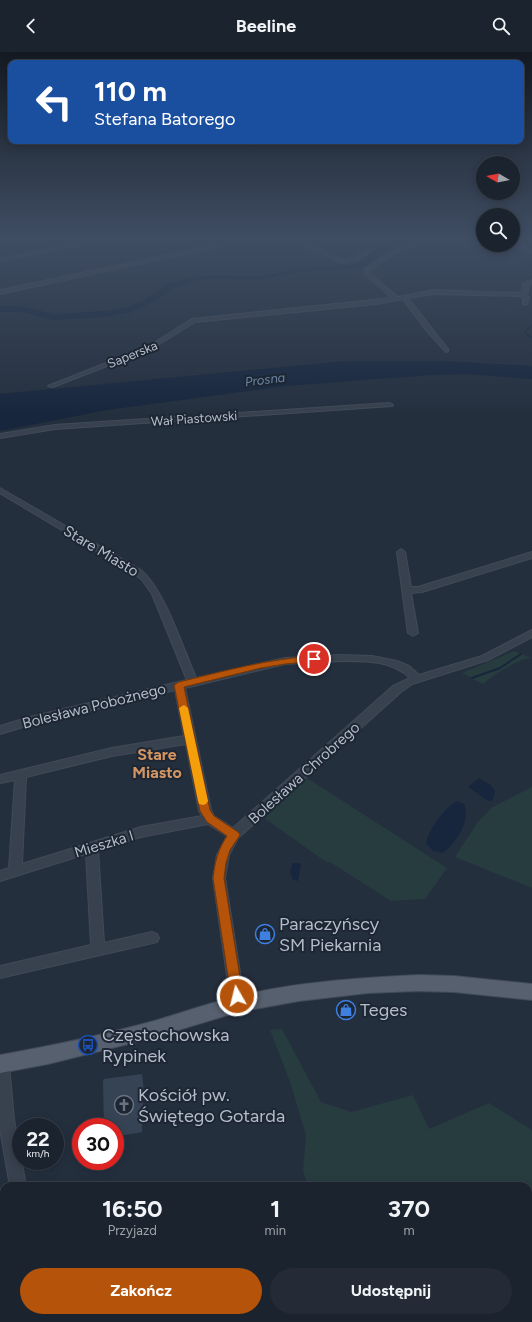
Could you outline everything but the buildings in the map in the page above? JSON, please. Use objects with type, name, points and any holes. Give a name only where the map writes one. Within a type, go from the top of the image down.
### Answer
[{"type":"main road","points":[[1,1064],[48,1055],[158,1028],[238,1004],[330,989],[395,983],[454,984],[532,992]]},
{"type":"street","points":[[405,298],[426,328],[446,350]]},
{"type":"street","points":[[525,303],[526,298]]},
{"type":"street","name":"Saperska","points":[[51,386],[151,347],[194,320],[370,303],[397,299]]},
{"type":"street","name":"Wał Piastowski","points":[[0,436],[55,427],[390,405]]},
{"type":"street","name":"Stare Miasto","points":[[0,490],[146,578],[156,594],[193,682]]},
{"type":"street","points":[[401,552],[413,633]]},
{"type":"street","points":[[407,590],[419,590],[532,555]]},
{"type":"street","points":[[417,679],[485,658],[532,633]]},
{"type":"street","name":"Bolesława Pobożnego","points":[[0,730],[30,721],[273,663],[314,659],[378,660],[398,664],[417,679]]},
{"type":"street","name":"Bolesława Chrobrego","points":[[238,1004],[219,878],[220,863],[225,848],[234,835],[398,689],[408,682],[417,679]]},
{"type":"street","points":[[179,685],[205,811],[210,819],[234,835]]},
{"type":"street","points":[[0,779],[112,752],[190,739]]},
{"type":"street","points":[[15,871],[21,774]]},
{"type":"street","name":"Mieszka I","points":[[0,876],[148,830],[210,819]]},
{"type":"street","points":[[92,847],[98,950]]},
{"type":"street","points":[[0,972],[152,938]]},
{"type":"street","points":[[1,1064],[6,1120],[17,1182]]},
{"type":"green space","points":[[514,651],[532,658],[514,664],[493,676],[483,684],[462,673]]},
{"type":"green space","points":[[307,778],[447,868],[425,899],[391,901],[330,862],[326,862],[264,818]]},
{"type":"green space","points":[[532,787],[532,888],[455,857],[477,823],[491,808]]},
{"type":"green space","points":[[282,1029],[321,1102],[351,1112],[413,1095],[429,1129],[489,1103],[532,1130],[532,1182],[307,1182],[303,1171],[306,1135],[290,1082],[270,1030]]},
{"type":"water","name":"Prosna","points":[[346,361],[446,361],[532,366],[532,379],[465,374],[431,375],[285,386],[107,410],[0,431],[0,394]]},
{"type":"water","points":[[479,778],[492,786],[495,792],[492,801],[488,801],[468,787]]},
{"type":"water","points":[[457,801],[464,804],[466,818],[464,825],[453,843],[443,853],[433,851],[426,843],[430,831],[443,813]]},
{"type":"water","points":[[293,863],[299,863],[301,865],[298,881],[293,880],[290,872]]},
{"type":"waterway","points":[[0,309],[22,309],[53,317],[104,314],[129,310],[152,298]]},
{"type":"waterway","points":[[532,325],[525,332],[527,335],[532,337]]},
{"type":"waterway","points":[[472,678],[500,668],[521,654]]},
{"type":"slow traffic","points":[[184,708],[203,801]]},
{"type":"place","name":"Paraczyńscy SM Piekarnia","points":[[265,934]]},
{"type":"place","name":"Teges","points":[[346,1010]]},
{"type":"place","name":"Częstochowska Rypinek","points":[[88,1045]]},
{"type":"place","name":"Kościół pw. Świętego Gotarda","points":[[124,1105]]},
{"type":"district","name":"Stare Miasto","points":[[157,763]]},
{"type":"route","points":[[237,996],[220,894],[219,878],[220,863],[225,848],[234,835],[210,819],[205,811],[179,685],[261,665],[285,661],[314,659]]}]
